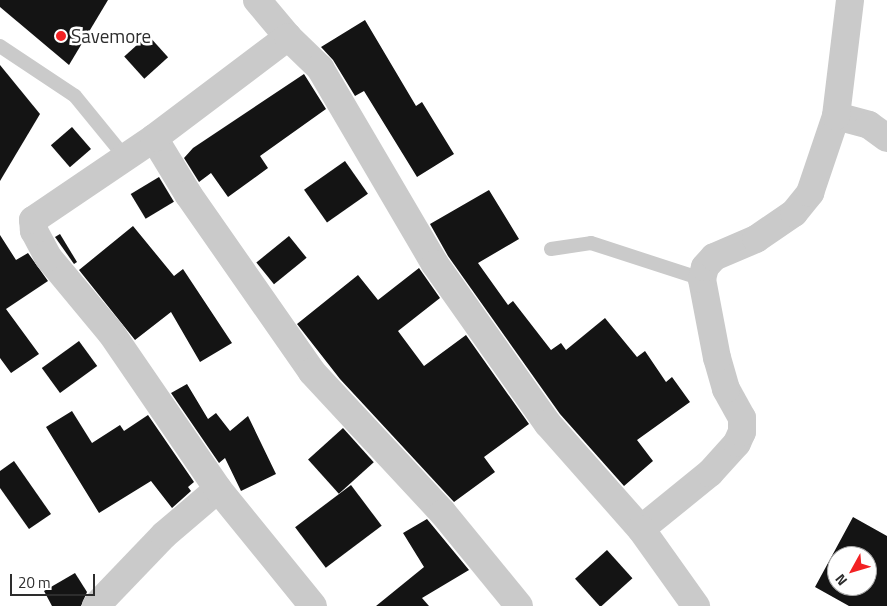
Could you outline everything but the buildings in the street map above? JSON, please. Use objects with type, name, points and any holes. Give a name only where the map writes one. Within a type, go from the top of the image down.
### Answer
[{"type":"street","points":[[256,0],[288,37],[320,68],[435,264],[548,424],[641,530],[696,606]]},
{"type":"street","points":[[641,530],[710,473],[737,443],[742,432],[742,418],[726,389],[717,358],[702,279],[705,266],[714,257],[756,239],[794,213],[810,193],[836,116],[850,0]]},
{"type":"street","points":[[288,37],[154,138],[41,212],[33,220],[34,232],[48,257],[111,333],[218,489],[313,606]]},
{"type":"street","points":[[836,116],[869,125],[887,138]]},
{"type":"street","points":[[154,138],[188,194],[312,372],[443,513],[519,606]]},
{"type":"street","points":[[96,606],[164,535],[218,489]]},
{"type":"lane","points":[[0,46],[75,96],[124,156]]},
{"type":"lane","points":[[551,248],[591,243],[702,279]]},
{"type":"place","name":"Savemore","points":[[61,36]]}]
